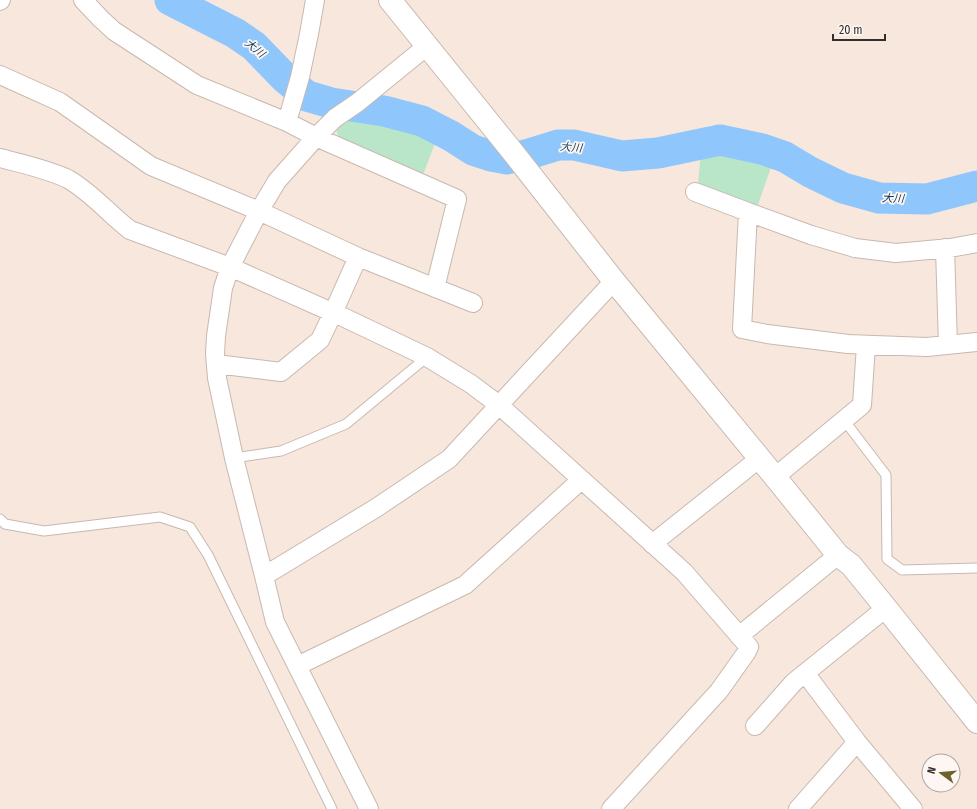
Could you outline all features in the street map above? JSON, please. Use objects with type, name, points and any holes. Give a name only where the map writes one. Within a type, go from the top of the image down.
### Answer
[{"type":"street","points":[[83,0],[114,31],[197,85],[289,116],[316,137],[457,199],[435,288]]},
{"type":"street","points":[[289,116],[300,77],[315,0]]},
{"type":"street","points":[[390,0],[508,146],[614,281],[838,555],[851,565],[977,722]]},
{"type":"street","points":[[369,809],[275,622],[234,458],[217,378],[215,354],[216,336],[224,288],[230,267],[259,211],[278,181],[316,137],[335,118],[427,46]]},
{"type":"street","points":[[0,75],[60,102],[151,166],[259,211],[358,256],[473,303]]},
{"type":"street","points":[[0,158],[49,171],[68,180],[89,194],[130,230],[230,267],[427,357],[471,384],[499,405],[684,572],[748,647],[746,654],[719,691],[611,809]]},
{"type":"street","points":[[695,192],[811,235],[855,248],[896,253],[977,243]]},
{"type":"street","points":[[748,212],[742,329],[767,334],[866,345],[927,347],[977,342]]},
{"type":"street","points":[[945,248],[948,345]]},
{"type":"street","points":[[216,364],[281,372],[320,340],[358,256]]},
{"type":"street","points":[[264,576],[376,508],[449,459],[614,281]]},
{"type":"street","points":[[775,477],[862,405],[866,345]]},
{"type":"street","points":[[652,544],[760,458]]},
{"type":"street","points":[[297,666],[465,585],[581,480]]},
{"type":"street","points":[[739,636],[838,555]]},
{"type":"street","points":[[755,726],[794,682],[886,608]]},
{"type":"street","points":[[805,673],[858,742],[913,809]]},
{"type":"street","points":[[798,809],[858,742]]},
{"type":"lane","points":[[234,458],[280,451],[346,424],[427,357]]},
{"type":"lane","points":[[844,420],[886,475],[887,559],[902,570],[977,568]]},
{"type":"lane","points":[[0,519],[5,524],[44,531],[160,517],[190,527],[208,555],[332,809]]},
{"type":"green space","points":[[356,110],[420,124],[439,133],[421,180],[340,143],[336,129]]},
{"type":"green space","points":[[701,149],[717,149],[773,162],[756,210],[698,185]]},
{"type":"waterway","name":"大川","points":[[170,0],[235,33],[254,46],[285,78],[307,96],[331,103],[384,111],[422,121],[451,136],[473,150],[491,156],[507,159],[558,145],[574,145],[622,156],[658,153],[720,140],[762,149],[785,157],[810,172],[843,188],[879,198],[927,199],[977,186]]}]
